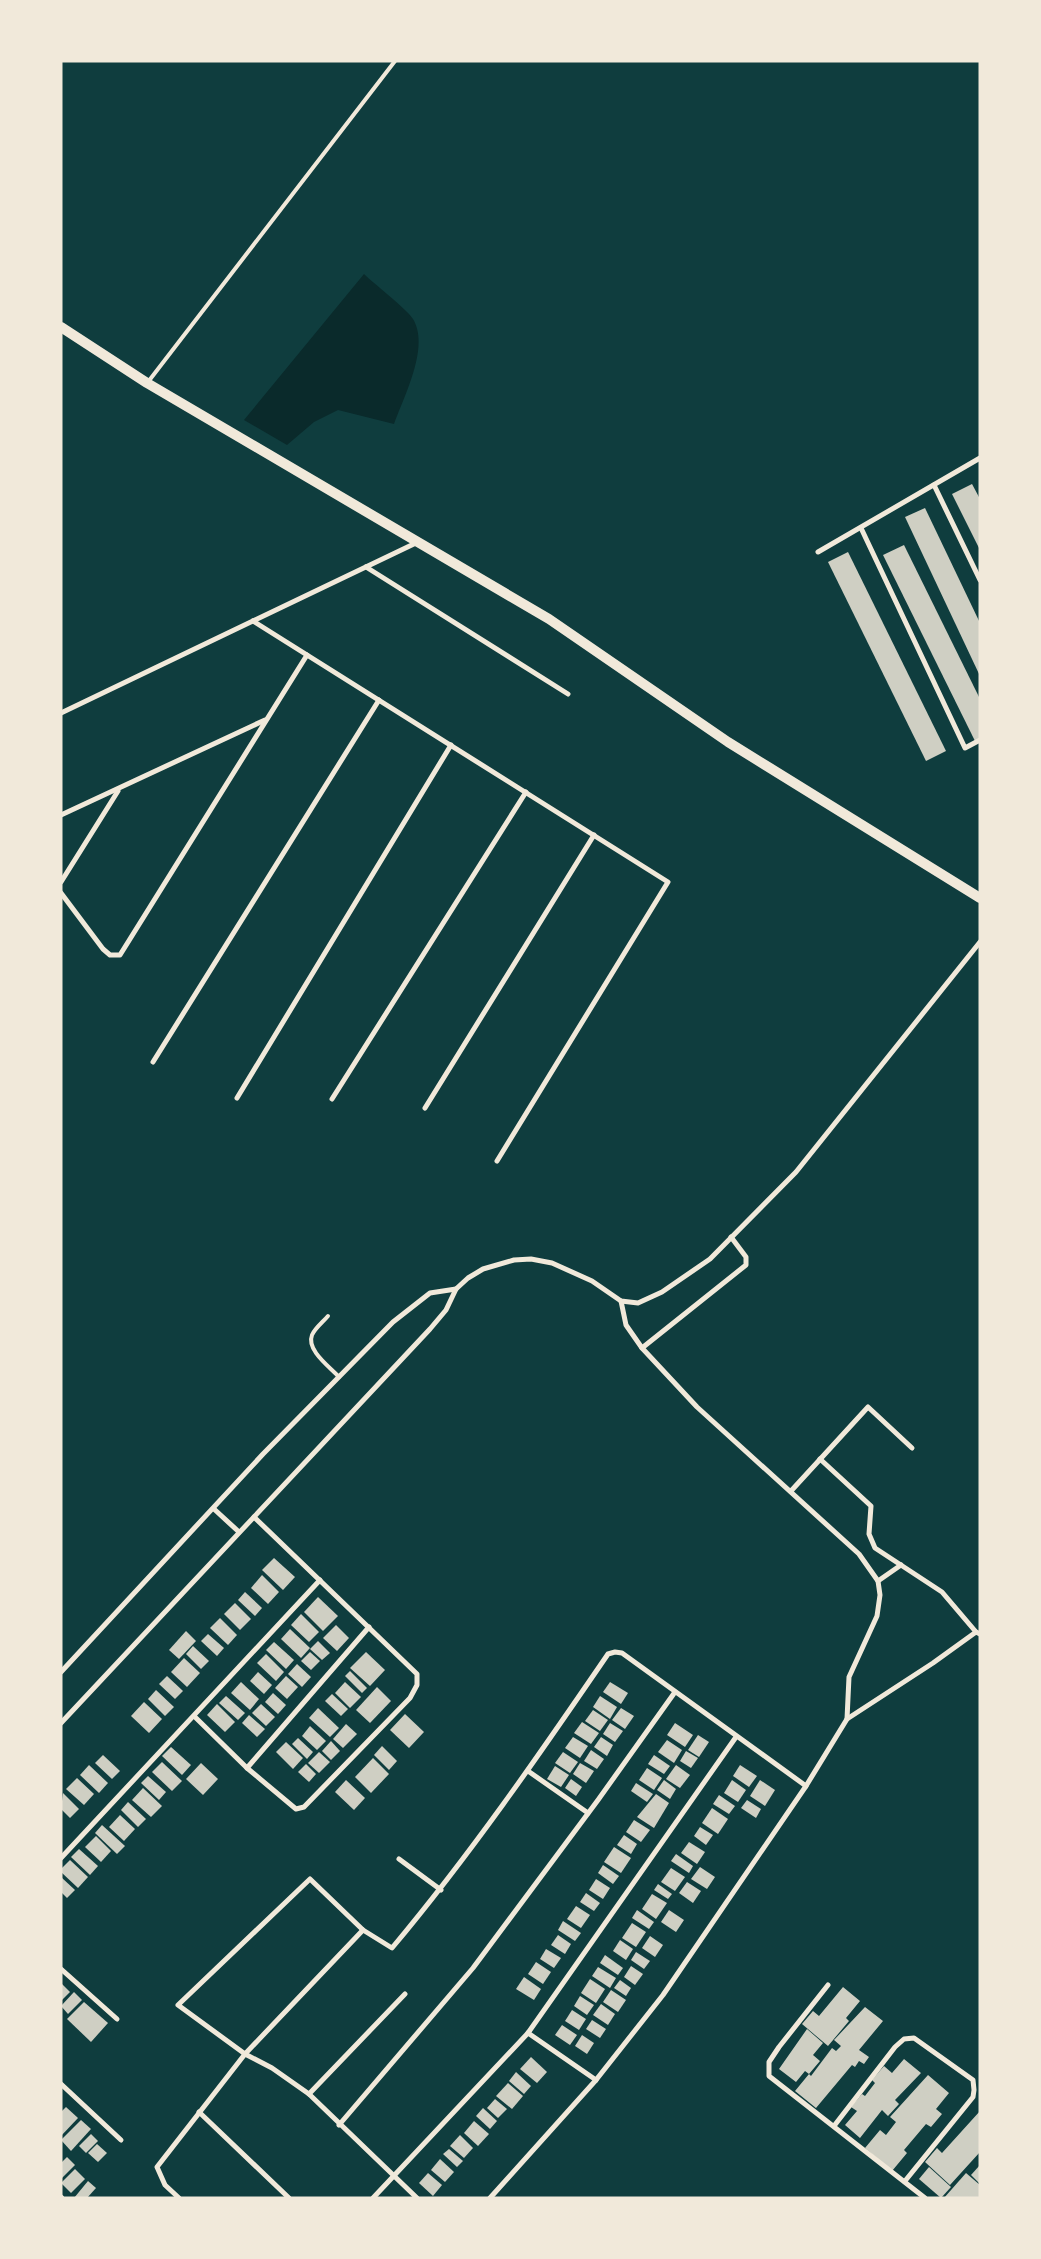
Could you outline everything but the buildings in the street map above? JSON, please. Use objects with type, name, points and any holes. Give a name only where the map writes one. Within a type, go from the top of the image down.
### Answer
[{"type":"main road","points":[[61,327],[147,383],[549,619],[728,742],[980,898]]},
{"type":"street","points":[[818,552],[980,458]]},
{"type":"street","points":[[934,485],[980,580]]},
{"type":"street","points":[[861,528],[964,748],[980,740]]},
{"type":"street","points":[[61,713],[418,542]]},
{"type":"street","points":[[366,567],[568,694]]},
{"type":"street","points":[[253,621],[668,882],[497,1161]]},
{"type":"street","points":[[61,893],[103,950],[110,955],[120,955],[307,655]]},
{"type":"street","points":[[152,1062],[379,700]]},
{"type":"street","points":[[61,815],[265,720]]},
{"type":"street","points":[[237,1098],[451,745]]},
{"type":"street","points":[[61,882],[118,790]]},
{"type":"street","points":[[332,1099],[526,792]]},
{"type":"street","points":[[425,1108],[594,835]]},
{"type":"street","points":[[61,1672],[165,1558],[214,1509],[264,1454],[394,1322],[430,1293],[456,1289],[483,1269],[514,1260],[531,1259],[552,1263],[592,1281],[621,1301],[638,1303],[662,1292],[710,1259],[796,1172],[980,942]]},
{"type":"street","points":[[642,1348],[746,1265],[746,1257],[731,1238]]},
{"type":"street","points":[[61,1723],[446,1310],[456,1289]]},
{"type":"street","points":[[621,1301],[626,1325],[642,1348],[697,1407],[859,1554],[878,1582],[880,1595],[878,1616],[849,1677],[847,1719]]},
{"type":"street","points":[[791,1491],[868,1407],[912,1448]]},
{"type":"street","points":[[490,2198],[596,2080],[663,1995],[806,1786],[847,1719],[978,1633],[942,1592],[875,1548],[868,1534],[871,1506],[820,1459]]},
{"type":"street","points":[[214,1509],[239,1532]]},
{"type":"street","points":[[195,1717],[247,1768],[287,1803],[296,1808],[304,1807],[410,1698],[417,1684],[417,1674],[254,1516]]},
{"type":"street","points":[[878,1582],[902,1565]]},
{"type":"street","points":[[61,1858],[195,1717],[320,1580]]},
{"type":"street","points":[[247,1768],[369,1627]]},
{"type":"street","points":[[417,2198],[394,2178],[310,2094],[272,2068],[245,2054],[178,2005],[310,1878],[363,1930],[392,1948],[441,1890],[528,1771],[608,1654],[622,1653],[806,1786]]},
{"type":"street","points":[[340,2125],[474,1968],[675,1692]]},
{"type":"street","points":[[374,2198],[528,2033],[736,1737]]},
{"type":"street","points":[[528,1771],[588,1813]]},
{"type":"street","points":[[399,1860],[441,1890]]},
{"type":"street","points":[[179,2198],[165,2185],[157,2167],[245,2054],[363,1930]]},
{"type":"street","points":[[61,1969],[117,2019]]},
{"type":"street","points":[[828,1985],[769,2062],[769,2076],[925,2198]]},
{"type":"street","points":[[310,2094],[405,1994]]},
{"type":"street","points":[[528,2033],[596,2080]]},
{"type":"street","points":[[834,2126],[895,2047],[904,2039],[914,2038],[973,2080],[973,2097],[905,2181]]},
{"type":"street","points":[[61,2084],[121,2140]]},
{"type":"street","points":[[199,2112],[290,2198]]},
{"type":"lane","points":[[147,383],[394,61]]},
{"type":"lane","points":[[328,1316],[314,1331],[311,1337],[312,1346],[339,1377]]},
{"type":"water","points":[[364,274],[410,315],[417,330],[419,343],[414,372],[394,424],[338,410],[314,422],[287,445],[244,420]]}]
